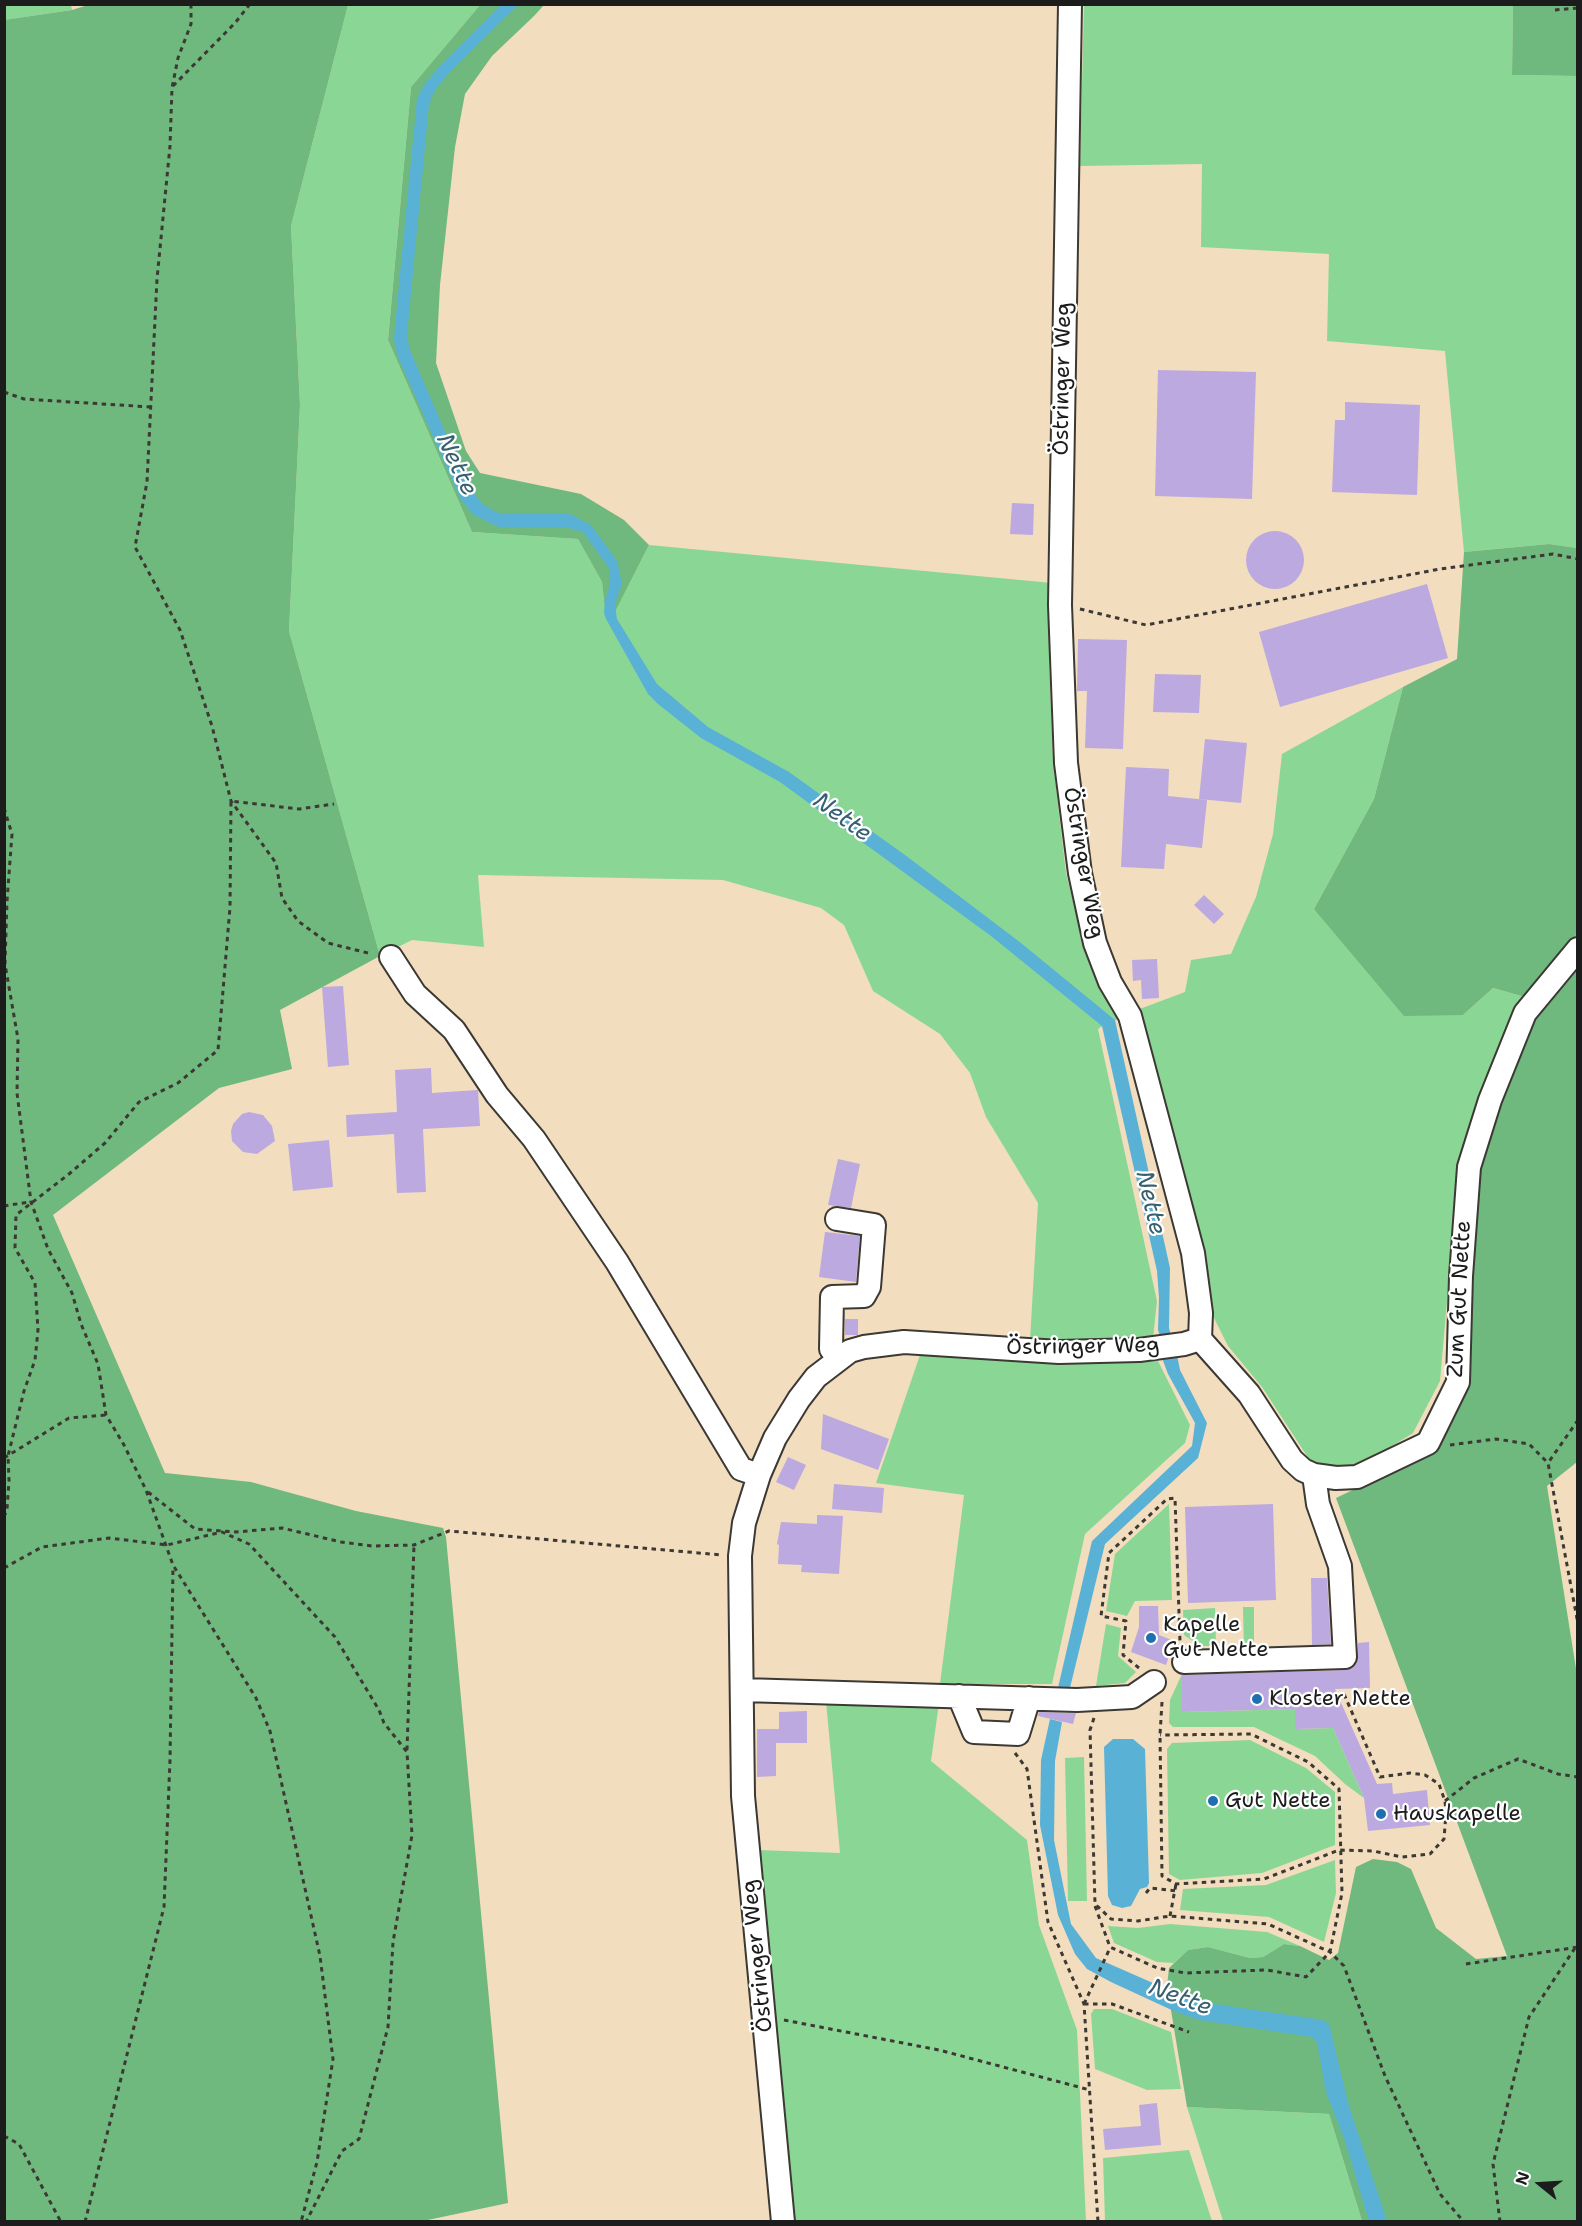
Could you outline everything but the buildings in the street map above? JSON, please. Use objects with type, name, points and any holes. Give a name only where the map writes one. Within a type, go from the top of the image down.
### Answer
[{"type":"street","name":"Östringer Weg","points":[[783,2222],[743,1796],[740,1556],[744,1523],[759,1475],[775,1438],[799,1399],[816,1377],[849,1351],[904,1342],[1059,1352],[1139,1350],[1192,1342],[1201,1313],[1190,1242],[1130,1016],[1110,982],[1095,943],[1080,873],[1066,764],[1060,605],[1070,4]]},
{"type":"street","name":"Zum Gut Nette","points":[[1428,1443],[1458,1382],[1461,1276],[1469,1167],[1490,1100],[1525,1013],[1578,949]]},
{"type":"street","points":[[391,957],[415,994],[454,1030],[497,1095],[534,1139],[617,1262],[741,1468],[759,1475]]},
{"type":"street","points":[[837,1219],[874,1225],[869,1287],[864,1296],[832,1297],[831,1348],[838,1358]]},
{"type":"street","points":[[1192,1342],[1249,1394],[1292,1460],[1303,1470],[1314,1475],[1336,1478],[1357,1477],[1428,1443]]},
{"type":"street","points":[[1184,1662],[1345,1657],[1340,1566],[1318,1504],[1314,1475]]},
{"type":"street","points":[[743,1690],[1077,1700],[1132,1696],[1154,1682]]},
{"type":"street","points":[[958,1696],[974,1732],[1018,1734],[1035,1698]]},
{"type":"path","points":[[4,1517],[7,1509],[9,1481],[6,1457],[35,1360],[38,1330],[35,1283],[15,1248],[16,1215],[105,1143],[139,1102],[178,1083],[218,1050],[230,907],[231,801],[212,726],[180,630],[135,548],[147,482],[157,279],[170,146],[172,88],[178,58],[192,24],[191,4]]},
{"type":"path","points":[[172,88],[235,23],[250,4]]},
{"type":"path","points":[[1555,10],[1578,8]]},
{"type":"path","points":[[4,392],[24,399],[151,407]]},
{"type":"path","points":[[1060,605],[1146,625],[1440,569],[1552,554],[1578,559]]},
{"type":"path","points":[[231,801],[299,809],[334,804]]},
{"type":"path","points":[[231,801],[276,863],[282,898],[298,921],[328,943],[391,957]]},
{"type":"path","points":[[4,808],[12,834],[5,964],[18,1039],[17,1093],[31,1202],[48,1249],[72,1293],[81,1324],[98,1364],[106,1415],[146,1490],[167,1545],[172,1565],[170,1760],[164,1907],[85,2222]]},
{"type":"path","points":[[4,1206],[31,1202]]},
{"type":"path","points":[[6,1457],[69,1418],[106,1415]]},
{"type":"path","points":[[1548,1463],[1578,1420]]},
{"type":"path","points":[[1428,1443],[1453,1445],[1496,1439],[1529,1444],[1548,1463],[1578,1624]]},
{"type":"path","points":[[146,1490],[195,1529],[236,1532],[282,1528],[341,1542],[372,1546],[414,1545],[449,1531],[740,1556]]},
{"type":"path","points":[[1184,1662],[1179,1638],[1174,1498],[1167,1499],[1110,1553],[1101,1616],[1126,1621],[1123,1655],[1154,1682],[1163,1696],[1160,1735],[1162,1876],[1176,1884],[1264,1879],[1339,1850],[1373,1851],[1402,1857],[1430,1854],[1444,1839],[1445,1801],[1439,1784],[1425,1775],[1410,1773],[1380,1777],[1344,1694]]},
{"type":"path","points":[[4,1568],[42,1546],[109,1538],[167,1545],[222,1532],[249,1544],[335,1636],[379,1710],[384,1723],[407,1752]]},
{"type":"path","points":[[306,2222],[342,2151],[359,2139],[388,2027],[393,1942],[412,1835],[407,1752],[414,1545]]},
{"type":"path","points":[[172,1565],[256,1698],[270,1731],[320,1956],[333,2059],[317,2162],[301,2222]]},
{"type":"path","points":[[1084,2004],[1110,1947],[1095,1904],[1090,1730],[1100,1699]]},
{"type":"path","points":[[999,1733],[1027,1769],[1048,1922],[1084,2004],[1098,2222]]},
{"type":"path","points":[[1110,1947],[1157,1968],[1185,1972],[1267,1970],[1306,1977],[1330,1952],[1342,1893],[1339,1789],[1308,1762],[1251,1734],[1160,1735]]},
{"type":"path","points":[[1445,1801],[1474,1778],[1518,1759],[1558,1774],[1578,1777]]},
{"type":"path","points":[[1170,1916],[1176,1884]]},
{"type":"path","points":[[1146,1893],[1150,1888],[1176,1891]]},
{"type":"path","points":[[1095,1904],[1111,1919],[1138,1921],[1170,1916],[1268,1924],[1330,1952],[1344,1966],[1385,2076],[1440,2194],[1464,2222]]},
{"type":"path","points":[[1466,1964],[1576,1948]]},
{"type":"path","points":[[1500,2222],[1493,2164],[1529,2017],[1576,1948]]},
{"type":"path","points":[[1084,2004],[1112,2004],[1189,2032]]},
{"type":"path","points":[[765,2016],[939,2050],[1090,2090]]},
{"type":"path","points":[[4,2136],[19,2144],[61,2222]]},
{"type":"green space","points":[[4,5],[71,5],[72,10],[5,20]]},
{"type":"green space","points":[[88,5],[348,5],[291,226],[300,405],[289,631],[380,956],[280,1010],[292,1069],[219,1088],[53,1215],[165,1473],[251,1482],[356,1511],[443,1528],[446,1537],[508,2203],[423,2221],[5,2221],[4,20],[72,10]]},
{"type":"green space","points":[[348,5],[480,5],[411,87],[388,340],[472,532],[578,539],[602,582],[605,610],[611,620],[649,545],[1052,583],[1049,660],[1053,761],[1066,873],[1085,947],[1126,1017],[1109,1022],[1098,1029],[1157,1301],[1153,1338],[1030,1340],[1038,1203],[986,1117],[970,1073],[940,1034],[873,991],[844,925],[821,908],[723,880],[478,875],[484,947],[412,940],[380,956],[289,631],[300,405],[291,226]]},
{"type":"green space","points":[[480,5],[544,5],[492,56],[465,94],[455,147],[440,285],[436,363],[466,451],[480,473],[581,494],[624,520],[649,545],[611,620],[605,610],[602,582],[578,539],[472,532],[388,340],[411,87]]},
{"type":"green space","points":[[1084,5],[1513,5],[1512,75],[1577,76],[1577,548],[1549,544],[1464,552],[1445,351],[1327,341],[1329,254],[1201,247],[1202,164],[1080,166]]},
{"type":"green space","points":[[1513,5],[1577,5],[1577,76],[1512,75]]},
{"type":"green space","points":[[1549,544],[1577,548],[1577,934],[1525,997],[1493,988],[1463,1015],[1404,1016],[1314,909],[1374,799],[1403,687],[1457,659],[1464,552]]},
{"type":"green space","points":[[1403,687],[1374,799],[1314,909],[1463,1015],[1493,988],[1525,997],[1459,1164],[1440,1381],[1413,1433],[1360,1466],[1338,1467],[1318,1464],[1309,1459],[1262,1387],[1228,1346],[1211,1312],[1137,1010],[1185,992],[1191,960],[1231,954],[1256,897],[1273,834],[1282,754]]},
{"type":"green space","points":[[1577,963],[1577,1462],[1547,1486],[1577,1675],[1577,2221],[1362,2221],[1329,2114],[1187,2107],[1167,1986],[1169,1968],[1188,1950],[1208,1947],[1250,1958],[1263,1957],[1284,1944],[1300,1946],[1329,1960],[1338,1953],[1356,1867],[1373,1859],[1397,1862],[1411,1869],[1436,1928],[1476,1959],[1507,1956],[1336,1498],[1436,1450],[1469,1385],[1478,1170],[1498,1102],[1534,1015]]},
{"type":"green space","points":[[920,1355],[1056,1361],[1158,1361],[1190,1425],[1185,1443],[1085,1534],[1052,1684],[940,1684],[964,1495],[876,1483]]},
{"type":"green space","points":[[1169,1504],[1172,1600],[1135,1601],[1127,1616],[1106,1611],[1115,1554]]},
{"type":"green space","points":[[1243,1607],[1254,1607],[1254,1651],[1244,1651]]},
{"type":"green space","points":[[1215,1608],[1216,1646],[1200,1646],[1184,1635],[1183,1610]]},
{"type":"green space","points":[[1106,1624],[1121,1628],[1118,1656],[1136,1672],[1125,1683],[1096,1686]]},
{"type":"green space","points":[[1182,1674],[1183,1712],[1295,1709],[1295,1729],[1333,1728],[1364,1798],[1315,1756],[1254,1727],[1173,1727],[1169,1723],[1170,1700]]},
{"type":"green space","points":[[826,1701],[939,1703],[931,1761],[1027,1840],[1039,1925],[1077,2030],[1086,2221],[794,2221],[758,1850],[840,1853]]},
{"type":"green space","points":[[1250,1740],[1306,1768],[1335,1792],[1335,1845],[1262,1873],[1180,1880],[1169,1874],[1167,1749],[1172,1743]]},
{"type":"green space","points":[[1084,1757],[1087,1901],[1068,1901],[1065,1758]]},
{"type":"green space","points":[[1335,1860],[1336,1893],[1324,1942],[1269,1917],[1180,1910],[1183,1889],[1266,1885]]},
{"type":"green space","points":[[1170,1924],[1267,1932],[1300,1946],[1284,1944],[1263,1957],[1250,1958],[1208,1947],[1188,1950],[1174,1963],[1157,1962],[1114,1943],[1108,1926],[1138,1928]]},
{"type":"green space","points":[[1094,2009],[1112,2009],[1171,2032],[1181,2089],[1147,2090],[1095,2069],[1091,2014]]},
{"type":"green space","points":[[1187,2107],[1329,2114],[1362,2221],[1223,2221]]},
{"type":"green space","points":[[1189,2150],[1212,2221],[1105,2221],[1103,2158]]},
{"type":"water","name":"Nette","points":[[501,5],[518,5],[449,73],[435,90],[429,104],[407,334],[409,348],[468,485],[482,504],[498,513],[570,514],[591,525],[617,561],[622,583],[615,604],[617,619],[657,684],[708,727],[789,772],[905,855],[1021,943],[1115,1020],[1170,1268],[1169,1328],[1172,1340],[1162,1342],[1158,1330],[1157,1271],[1102,1026],[991,936],[780,782],[701,738],[658,704],[648,694],[606,619],[604,613],[609,588],[609,568],[583,532],[569,528],[499,527],[474,515],[461,500],[398,357],[394,340],[395,326],[417,99],[424,85],[440,66]]},
{"type":"water","points":[[1177,1355],[1180,1370],[1207,1423],[1198,1458],[1105,1544],[1069,1692],[1057,1692],[1092,1541],[1192,1446],[1195,1423],[1168,1374],[1162,1358]]},
{"type":"water","name":"Nette","points":[[1050,1719],[1062,1722],[1055,1761],[1054,1840],[1071,1924],[1096,1958],[1194,2001],[1323,2020],[1329,2024],[1349,2106],[1387,2221],[1369,2221],[1345,2141],[1326,2092],[1317,2043],[1312,2037],[1199,2020],[1176,2012],[1087,1969],[1075,1954],[1058,1915],[1040,1825],[1041,1760]]},
{"type":"water","points":[[1113,1739],[1133,1739],[1145,1749],[1149,1883],[1147,1887],[1140,1889],[1131,1906],[1122,1908],[1112,1905],[1108,1896],[1104,1747]]},
{"type":"place","name":"Kapelle Gut Nette","points":[[1151,1638]]},
{"type":"place","name":"Kloster Nette","points":[[1257,1699]]},
{"type":"place","name":"Gut Nette","points":[[1213,1801]]},
{"type":"place","name":"Hauskapelle","points":[[1381,1814]]}]
